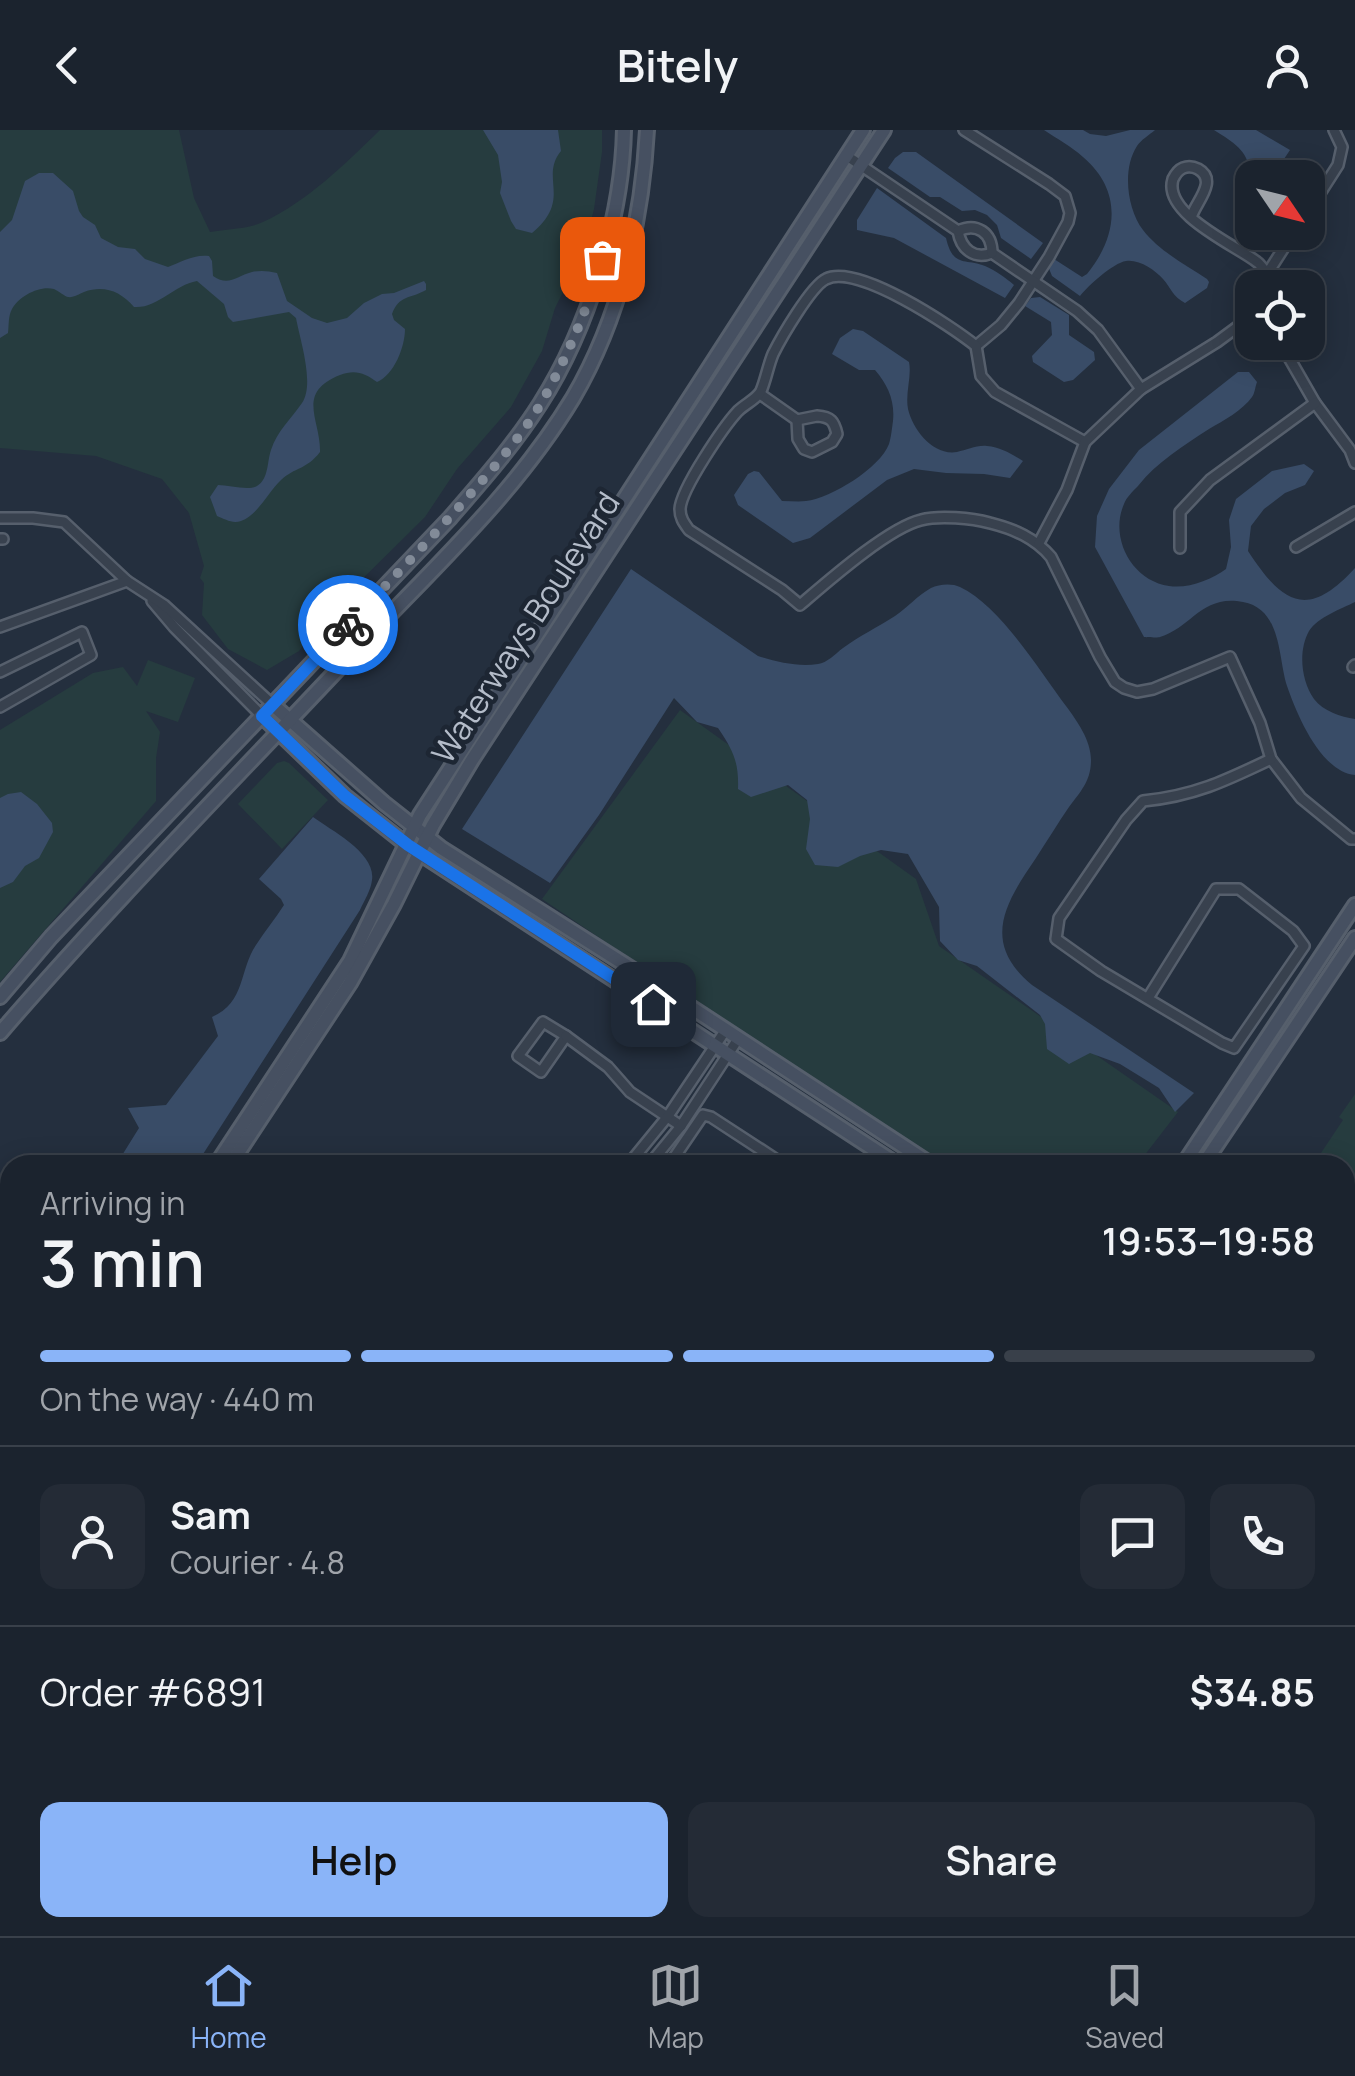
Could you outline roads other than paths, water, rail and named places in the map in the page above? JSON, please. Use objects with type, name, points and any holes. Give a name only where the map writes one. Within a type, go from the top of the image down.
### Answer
[{"type":"street","points":[[0,998],[51,937],[450,518],[512,444],[542,402],[591,297],[613,221],[624,130]]},
{"type":"street","points":[[0,1033],[58,966],[524,471],[573,397],[601,342],[636,226],[647,130]]},
{"type":"street","name":"Waterways Boulevard","points":[[420,833],[420,814],[864,130]]},
{"type":"street","name":"Waterways Boulevard","points":[[237,1155],[350,983],[394,904],[420,833],[472,760],[884,130]]},
{"type":"street","points":[[964,130],[1049,184],[1064,196],[1070,213],[1034,281],[1002,325],[976,346]]},
{"type":"street","points":[[1325,185],[1338,165],[1342,146],[1334,130]]},
{"type":"street","points":[[846,156],[958,231],[959,239],[974,255],[992,253]]},
{"type":"street","points":[[1192,216],[1207,183],[1194,166],[1182,168],[1174,175],[1172,186],[1178,203],[1205,230],[1265,270]]},
{"type":"street","points":[[958,231],[967,227],[987,234],[992,253]]},
{"type":"street","points":[[992,253],[1078,311],[1098,330],[1141,389]]},
{"type":"street","points":[[1085,442],[995,392],[980,376],[976,346],[926,310],[853,277],[826,278],[797,314],[772,356],[760,394],[740,409],[721,432],[684,493],[681,520],[689,530],[800,605],[916,520],[934,516],[984,521],[1008,528],[1039,543],[1051,556],[1100,657],[1115,682],[1124,688],[1137,692],[1153,689],[1230,656],[1260,723],[1271,759],[1302,798],[1355,839]]},
{"type":"street","points":[[1039,543],[1067,490],[1085,442],[1141,389],[1235,329]]},
{"type":"street","points":[[1290,360],[1355,463]]},
{"type":"street","points":[[760,394],[796,420],[828,417],[837,434],[832,442],[812,452],[804,449],[798,439],[796,420]]},
{"type":"street","points":[[1180,548],[1180,512],[1210,480],[1315,403]]},
{"type":"street","points":[[1296,547],[1355,512]]},
{"type":"street","points":[[0,518],[64,522],[127,581],[164,604],[420,833],[917,1155]]},
{"type":"street","points":[[0,627],[127,581]]},
{"type":"street","points":[[143,591],[278,732],[345,796],[413,849],[883,1155]]},
{"type":"street","points":[[0,672],[82,632],[91,655],[0,706]]},
{"type":"street","points":[[1148,998],[1216,890],[1239,889],[1292,931],[1304,946],[1234,1048],[1222,1044],[1102,971],[1056,939],[1059,918],[1143,801],[1177,798],[1271,759]]},
{"type":"street","name":"Waterways Boulevard","points":[[223,1155],[350,961],[413,849]]},
{"type":"street","points":[[1190,1155],[1355,905]]},
{"type":"street","points":[[1210,1155],[1355,938]]},
{"type":"street","points":[[566,1036],[541,1072],[518,1056],[543,1022],[566,1036],[608,1067],[630,1092],[682,1126]]},
{"type":"street","points":[[636,1155],[668,1116],[725,1031]]},
{"type":"street","points":[[657,1155],[682,1126],[738,1039]]},
{"type":"street","points":[[676,1155],[703,1116],[711,1117],[770,1155]]},
{"type":"water","points":[[483,130],[558,130],[561,151],[553,170],[551,210],[532,233],[516,229],[511,221],[500,193],[498,155]]},
{"type":"water","points":[[1044,130],[1083,130],[1106,136],[1130,130],[1155,130],[1137,146],[1129,166],[1128,189],[1133,211],[1149,238],[1207,279],[1207,288],[1185,303],[1156,272],[1131,261],[1108,270],[1080,296],[1052,276],[1048,266],[1054,259],[1082,277],[1087,274],[1105,244],[1112,214],[1105,184],[1096,170]]},
{"type":"water","points":[[1214,130],[1256,130],[1290,150],[1283,160],[1247,160],[1236,145]]},
{"type":"water","points":[[903,152],[916,152],[1043,243],[1031,259],[1001,238],[997,225],[987,215],[975,210],[962,211],[940,197],[930,197],[888,168]]},
{"type":"water","points":[[39,173],[53,173],[73,191],[83,217],[95,225],[101,238],[118,247],[135,249],[145,259],[168,267],[193,257],[209,256],[213,276],[224,281],[255,271],[277,273],[287,301],[327,323],[347,318],[382,294],[424,281],[426,290],[402,300],[392,314],[405,329],[401,352],[389,373],[377,382],[355,372],[326,382],[314,399],[320,452],[281,480],[247,518],[229,521],[217,516],[210,497],[218,485],[249,488],[261,483],[274,443],[306,395],[305,362],[296,318],[289,312],[233,322],[224,304],[197,281],[142,307],[134,307],[105,289],[67,297],[48,288],[30,293],[15,304],[8,333],[0,338],[0,232],[12,220],[25,181]]},
{"type":"water","points":[[877,188],[946,238],[956,258],[989,268],[1014,285],[1005,298],[894,238],[857,230],[857,220]]},
{"type":"water","points":[[1040,297],[1069,315],[1069,335],[1094,352],[1095,360],[1073,380],[1064,382],[1033,362],[1032,356],[1052,335],[1051,322],[1025,306],[1031,298]]},
{"type":"water","points":[[853,329],[863,331],[909,362],[908,409],[919,433],[932,446],[948,452],[992,447],[1023,461],[1010,478],[914,469],[887,480],[810,538],[793,543],[738,505],[734,495],[754,471],[782,501],[816,499],[854,480],[884,453],[893,421],[887,387],[875,370],[859,370],[832,354],[840,338]]},
{"type":"water","points":[[1238,372],[1249,372],[1257,382],[1252,397],[1145,477],[1125,502],[1120,517],[1122,544],[1135,567],[1156,582],[1176,587],[1206,580],[1226,569],[1231,547],[1229,520],[1236,499],[1272,471],[1304,464],[1314,471],[1305,485],[1285,493],[1264,509],[1251,526],[1248,551],[1272,583],[1296,599],[1323,595],[1355,568],[1355,602],[1313,626],[1306,639],[1302,665],[1314,699],[1333,713],[1355,719],[1355,775],[1331,764],[1312,740],[1287,686],[1272,624],[1256,606],[1217,603],[1171,633],[1144,637],[1095,547],[1097,516],[1109,489],[1139,450]]},
{"type":"water","points":[[631,569],[758,656],[795,664],[825,662],[938,586],[960,587],[990,609],[1018,640],[1075,718],[1086,738],[1091,760],[1084,785],[1015,890],[1003,922],[1006,953],[1032,985],[1194,1093],[1175,1112],[1159,1088],[1120,1064],[1090,1053],[1069,1064],[1047,1049],[1045,1024],[1040,1015],[977,966],[958,960],[940,941],[939,907],[908,854],[881,850],[838,867],[815,865],[806,849],[810,819],[807,800],[788,785],[751,797],[738,789],[734,757],[718,728],[697,722],[674,698],[550,883],[462,829]]},
{"type":"water","points":[[21,792],[37,804],[52,823],[53,832],[39,858],[25,866],[13,882],[0,888],[0,798]]},
{"type":"water","points":[[313,817],[360,852],[371,870],[372,880],[360,910],[202,1155],[122,1155],[139,1128],[128,1108],[166,1105],[218,1036],[212,1017],[231,1003],[259,940],[284,905],[259,879]]}]
